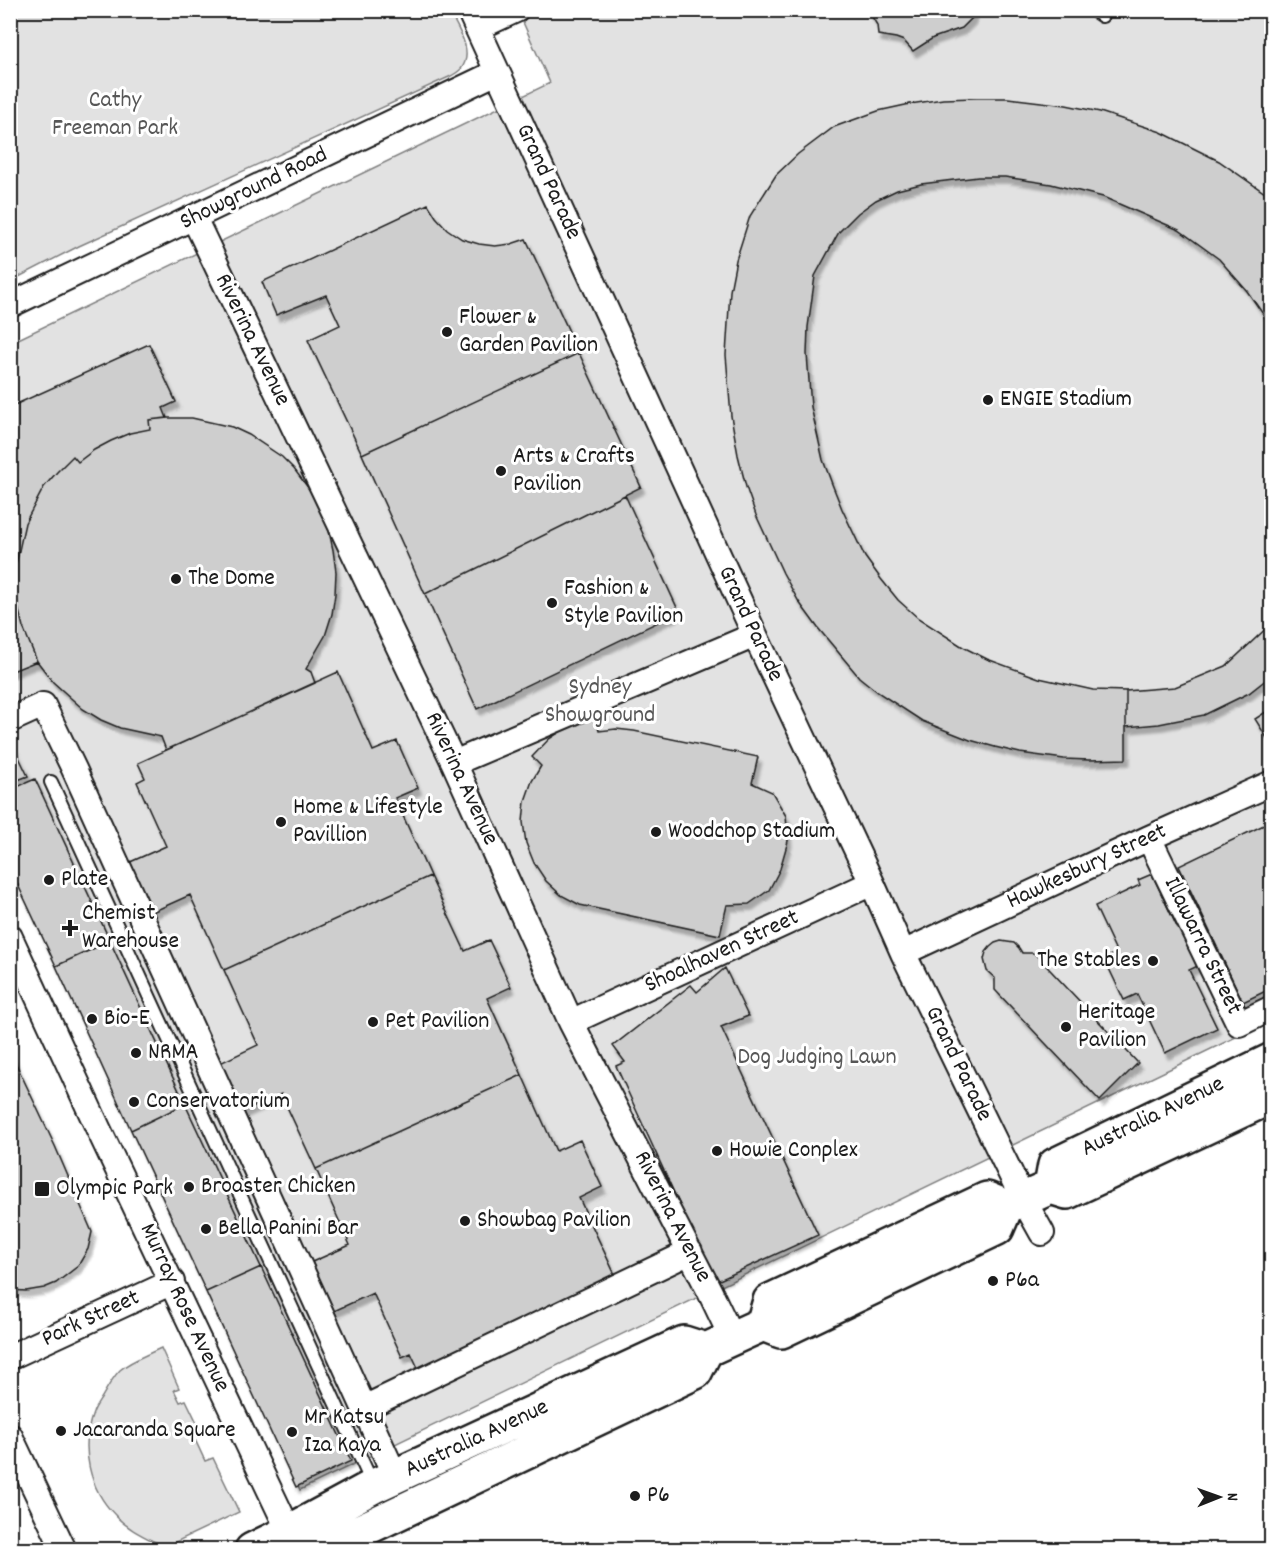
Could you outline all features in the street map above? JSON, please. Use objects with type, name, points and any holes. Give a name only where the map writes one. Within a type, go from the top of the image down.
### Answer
[{"type":"main road","name":"Australia Avenue","points":[[320,1550],[695,1372],[719,1344],[763,1324],[781,1331],[997,1228],[1055,1165],[1272,1060]]},
{"type":"main road","name":"Australia Avenue","points":[[1027,1198],[1067,1192],[1272,1096]]},
{"type":"main road","name":"Australia Avenue","points":[[252,1550],[294,1540],[384,1481],[684,1343],[719,1344]]},
{"type":"street","points":[[473,19],[516,10]]},
{"type":"street","name":"Grand Parade","points":[[473,19],[903,953],[1027,1198],[1042,1233]]},
{"type":"street","name":"Showground Road","points":[[10,305],[497,72]]},
{"type":"street","name":"Riverina Avenue","points":[[194,218],[454,763],[571,1022],[690,1252],[719,1344]]},
{"type":"street","points":[[454,763],[755,635]]},
{"type":"street","points":[[10,720],[43,705],[364,1408],[384,1481]]},
{"type":"street","name":"Hawkesbury Street","points":[[903,953],[1272,783]]},
{"type":"street","name":"Illawarra Street","points":[[1149,838],[1239,1024],[1272,1008]]},
{"type":"street","name":"Shoalhaven Street","points":[[571,1022],[872,883]]},
{"type":"street","name":"Murray Rose Avenue","points":[[10,937],[294,1540]]},
{"type":"street","points":[[364,1408],[690,1252]]},
{"type":"street","name":"Park Street","points":[[10,1357],[172,1282]]},
{"type":"street","points":[[10,1436],[64,1550]]},
{"type":"lane","points":[[1093,10],[1102,16],[1104,10]]},
{"type":"lane","points":[[51,782],[384,1481]]},
{"type":"green space","name":"Cathy Freeman Park","points":[[10,11],[449,11],[460,32],[466,55],[461,69],[449,77],[79,246],[11,281]]},
{"type":"green space","name":"Sydney Showground","points":[[518,11],[1271,11],[1271,1020],[300,1490],[11,858],[10,343],[550,83]]},
{"type":"green space","points":[[161,1348],[179,1388],[174,1390],[180,1402],[186,1400],[200,1429],[192,1433],[205,1461],[213,1458],[239,1512],[165,1547],[126,1525],[106,1505],[93,1481],[87,1454],[89,1426],[93,1413],[113,1379],[130,1363]]},
{"type":"building","points":[[868,10],[974,10],[972,18],[962,28],[933,38],[913,51],[904,41],[878,35],[877,25]]},
{"type":"building","points":[[1008,98],[1066,105],[1100,112],[1161,132],[1219,161],[1272,198],[1272,327],[1247,291],[1219,259],[1179,230],[1103,197],[1051,184],[1005,177],[978,177],[921,184],[897,190],[876,200],[858,213],[839,232],[815,276],[807,354],[811,407],[823,460],[842,509],[865,557],[898,600],[918,618],[963,647],[987,659],[1039,678],[1093,690],[1126,691],[1126,759],[1064,759],[995,747],[922,721],[879,693],[859,677],[799,602],[756,515],[738,455],[731,416],[726,355],[730,291],[736,260],[750,216],[776,175],[798,154],[834,127],[878,111],[910,104],[943,99]]},
{"type":"building","name":"Flower & Garden Pavilion","points":[[428,204],[447,229],[462,239],[495,246],[526,239],[579,353],[362,454],[308,340],[340,325],[326,295],[276,315],[262,282]]},
{"type":"building","points":[[149,344],[176,402],[163,408],[167,418],[149,420],[150,429],[130,433],[111,441],[78,462],[73,456],[44,487],[25,523],[16,564],[18,607],[23,627],[37,661],[10,672],[10,407]]},
{"type":"building","name":"Arts & Crafts Pavilion","points":[[579,353],[641,487],[425,594],[362,454]]},
{"type":"building","name":"The Dome","points":[[192,418],[232,427],[249,435],[282,457],[309,489],[322,511],[329,531],[336,572],[332,614],[325,636],[306,669],[311,672],[315,683],[166,750],[161,737],[120,728],[101,720],[83,709],[53,682],[37,661],[23,627],[18,607],[16,564],[25,523],[44,487],[73,456],[78,462],[111,441],[130,433],[150,429],[149,420]]},
{"type":"building","name":"Fashion & Style Pavilion","points":[[625,495],[679,612],[477,709],[425,594]]},
{"type":"building","points":[[1272,623],[1272,675],[1249,693],[1204,715],[1159,724],[1126,727],[1126,691],[1175,687],[1226,666]]},
{"type":"building","name":"Home & Lifestyle Pavillion","points":[[338,672],[373,751],[397,741],[418,788],[395,798],[430,876],[224,970],[190,895],[150,913],[128,863],[166,846],[137,782],[145,778],[138,763]]},
{"type":"building","points":[[1272,708],[1272,739],[1269,741],[1255,719]]},
{"type":"building","name":"Woodchop Stadium","points":[[595,717],[599,731],[616,729],[634,731],[758,757],[752,783],[772,792],[786,816],[788,841],[780,869],[769,890],[749,904],[727,905],[720,935],[580,905],[561,895],[546,881],[534,863],[526,843],[523,822],[525,801],[532,781],[541,766],[532,757],[549,739],[569,726]]},
{"type":"building","points":[[14,747],[28,776],[10,783],[10,749]]},
{"type":"building","points":[[35,779],[110,941],[56,966],[10,868],[10,790]]},
{"type":"building","points":[[1272,821],[1272,988],[1243,1002],[1179,866]]},
{"type":"building","name":"The Stables","points":[[1152,874],[1176,925],[1182,922],[1202,964],[1189,970],[1217,1028],[1165,1053],[1137,994],[1124,1000],[1104,958],[1117,953],[1095,906],[1140,885],[1138,880]]},
{"type":"building","name":"Pet Pavilion","points":[[430,876],[465,951],[489,940],[511,987],[487,998],[522,1075],[316,1169],[281,1094],[242,1112],[220,1063],[258,1045],[224,970]]},
{"type":"building","points":[[110,941],[185,1104],[131,1130],[56,966]]},
{"type":"building","name":"Heritage Pavilion","points":[[1001,941],[1014,943],[1022,953],[1034,953],[1138,1063],[1100,1101],[995,990],[995,978],[987,971],[984,959],[990,947]]},
{"type":"building","name":"Howie Conplex","points":[[725,968],[748,1016],[721,1027],[818,1235],[715,1282],[616,1066],[625,1062],[613,1046],[691,985],[697,992]]},
{"type":"building","name":"Olympic Park","points":[[10,1051],[92,1232],[88,1249],[78,1266],[56,1283],[26,1291],[10,1290]]},
{"type":"building","name":"Showbag Pavilion","points":[[522,1075],[556,1151],[580,1140],[602,1187],[579,1198],[617,1279],[419,1370],[411,1353],[402,1357],[373,1293],[334,1311],[312,1262],[350,1245],[316,1169]]},
{"type":"building","points":[[185,1104],[261,1267],[206,1292],[131,1130]]},
{"type":"building","points":[[261,1267],[351,1461],[296,1487],[206,1292]]},
{"type":"place","name":"Flower & Garden Pavilion","points":[[447,332]]},
{"type":"place","name":"ENGIE Stadium","points":[[988,400]]},
{"type":"place","name":"Arts & Crafts Pavilion","points":[[501,471]]},
{"type":"place","name":"The Dome","points":[[176,579]]},
{"type":"place","name":"Fashion & Style Pavilion","points":[[552,603]]},
{"type":"place","name":"Home & Lifestyle Pavillion","points":[[281,822]]},
{"type":"place","name":"Woodchop Stadium","points":[[656,832]]},
{"type":"place","name":"Plate","points":[[49,880]]},
{"type":"place","name":"Chemist Warehouse","points":[[70,928]]},
{"type":"place","name":"The Stables","points":[[1153,961]]},
{"type":"place","name":"Bio-E","points":[[92,1019]]},
{"type":"place","name":"Pet Pavilion","points":[[373,1022]]},
{"type":"place","name":"Heritage Pavilion","points":[[1066,1027]]},
{"type":"place","name":"NRMA","points":[[136,1053]]},
{"type":"place","name":"Conservatorium","points":[[134,1102]]},
{"type":"place","name":"Howie Conplex","points":[[717,1151]]},
{"type":"place","name":"Broaster Chicken","points":[[189,1187]]},
{"type":"place","name":"Olympic Park","points":[[42,1189]]},
{"type":"place","name":"Showbag Pavilion","points":[[465,1221]]},
{"type":"place","name":"Bella Panini Bar","points":[[206,1229]]},
{"type":"place","name":"P6a","points":[[993,1281]]},
{"type":"place","name":"Jacaranda Square","points":[[61,1431]]},
{"type":"place","name":"Mr Katsu Iza Kaya","points":[[292,1432]]},
{"type":"place","name":"P6","points":[[635,1496]]},
{"type":"park label","name":"Dog Judging Lawn","points":[[817,1058]]}]
